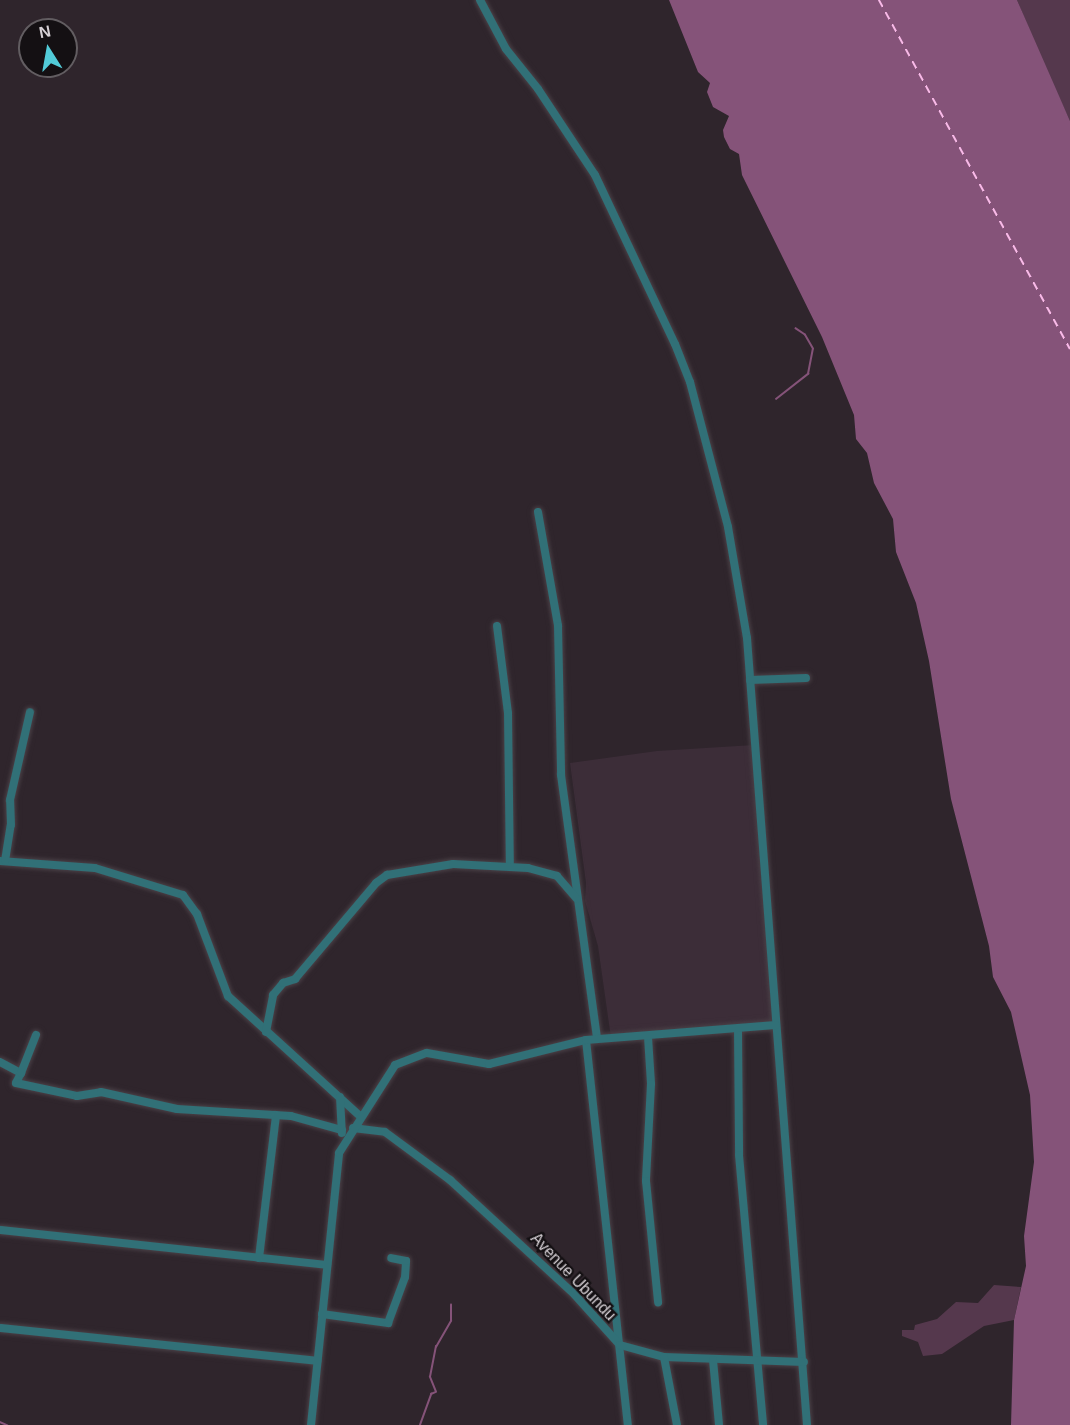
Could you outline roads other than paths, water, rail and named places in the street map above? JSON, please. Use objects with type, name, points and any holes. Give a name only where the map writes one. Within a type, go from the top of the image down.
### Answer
[{"type":"street","points":[[480,0],[506,49],[538,89],[595,175],[690,382],[744,602],[775,1025],[804,1362],[807,1425]]},
{"type":"street","points":[[538,512],[558,626],[559,745],[597,1039]]},
{"type":"street","points":[[497,626],[508,713],[510,866]]},
{"type":"street","points":[[750,680],[806,678]]},
{"type":"street","points":[[30,712],[10,800],[11,825],[3,861],[95,868],[183,896],[197,914],[224,991],[360,1116]]},
{"type":"street","points":[[266,1032],[273,995],[283,983],[295,979],[376,883],[387,875],[453,864],[510,866],[557,876],[579,902]]},
{"type":"street","points":[[343,1143],[395,1065],[412,1056],[441,1053],[489,1064],[586,1040],[738,1030],[775,1025]]},
{"type":"street","points":[[738,1030],[738,1150],[763,1425]]},
{"type":"street","points":[[36,1035],[16,1083],[77,1096],[101,1092],[177,1109],[307,1119],[342,1130]]},
{"type":"street","points":[[648,1036],[651,1084],[646,1181],[658,1302]]},
{"type":"street","points":[[586,1040],[628,1425]]},
{"type":"street","points":[[0,1062],[21,1073]]},
{"type":"street","points":[[310,1425],[343,1143],[340,1097]]},
{"type":"street","points":[[259,1258],[276,1115]]},
{"type":"street","name":"Avenue Ubundu","points":[[353,1128],[385,1132],[460,1187],[574,1294],[620,1345],[664,1358],[804,1362]]},
{"type":"street","points":[[0,1230],[327,1265]]},
{"type":"street","points":[[322,1314],[388,1323],[405,1277],[406,1262],[391,1258]]},
{"type":"street","points":[[0,1328],[317,1360]]},
{"type":"street","points":[[664,1358],[677,1425]]},
{"type":"street","points":[[712,1360],[719,1425]]},
{"type":"waterway","points":[[776,399],[808,374],[813,349],[805,335],[796,329]]},
{"type":"waterway","points":[[420,1425],[431,1394],[436,1392],[430,1377],[436,1347],[451,1321],[451,1305]]},
{"type":"waterway","points":[[0,1422],[7,1425]]}]
